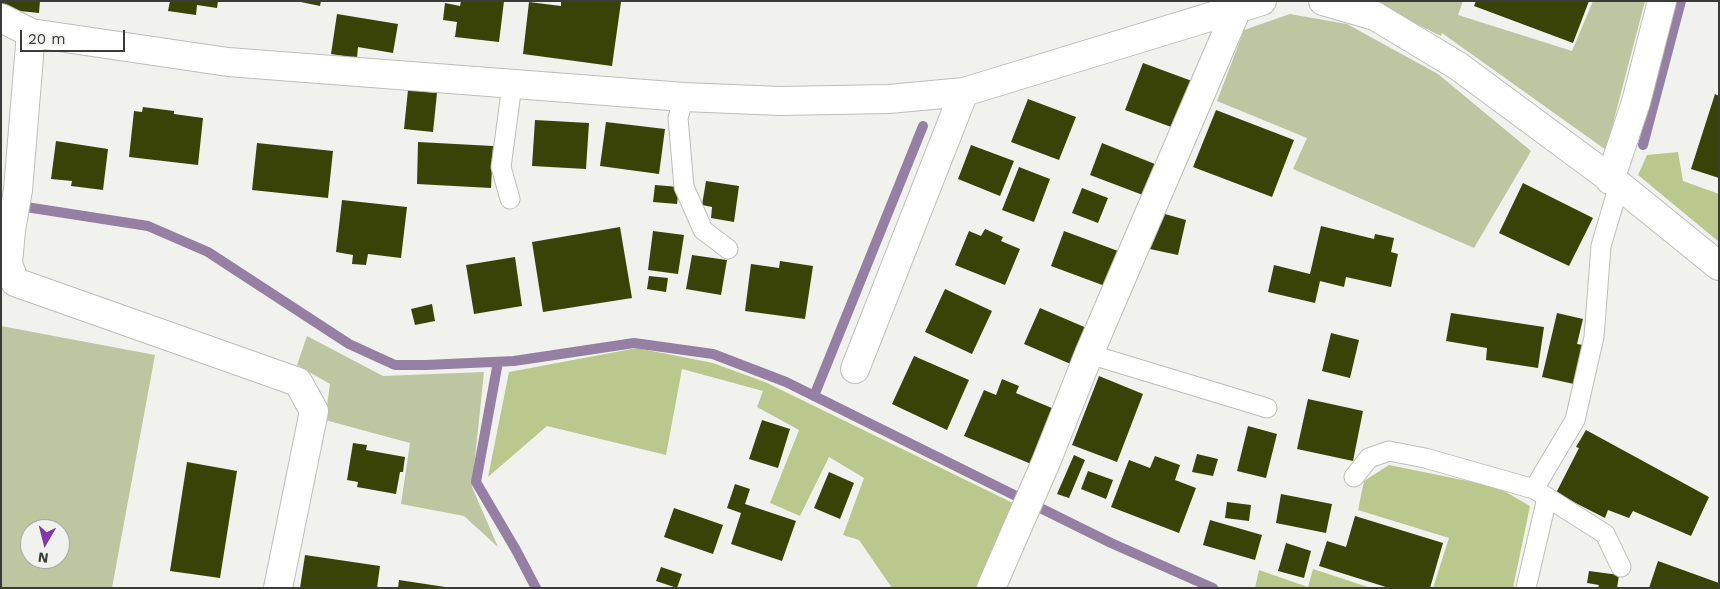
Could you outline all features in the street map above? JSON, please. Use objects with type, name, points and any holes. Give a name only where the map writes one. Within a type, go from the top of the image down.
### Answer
[{"type":"street","points":[[1323,1],[1375,16],[1458,66],[1614,183],[1719,266]]},
{"type":"street","points":[[1614,183],[1662,1]]},
{"type":"street","points":[[1,18],[31,33],[228,62],[684,97],[780,101],[869,100],[964,92],[1249,5]]},
{"type":"street","points":[[991,588],[1089,354],[1249,5]]},
{"type":"street","points":[[31,33],[18,190],[11,230],[8,264],[14,282],[298,382],[314,411],[278,588]]},
{"type":"street","points":[[855,368],[964,92]]},
{"type":"lane","points":[[510,199],[501,167],[512,84]]},
{"type":"lane","points":[[684,97],[678,118],[684,187],[703,230],[728,249]]},
{"type":"lane","points":[[1526,588],[1541,493],[1574,420],[1594,337],[1601,246],[1614,183]]},
{"type":"lane","points":[[1089,354],[1267,408]]},
{"type":"lane","points":[[1354,477],[1369,458],[1389,451],[1425,458],[1541,493],[1604,534],[1622,567]]},
{"type":"green space","points":[[1369,1],[1463,1],[1458,15],[1572,51],[1593,1],[1645,1],[1606,150],[1442,33],[1441,36]]},
{"type":"green space","points":[[1290,14],[1347,24],[1438,74],[1531,151],[1474,248],[1293,169],[1307,138],[1217,101],[1244,30]]},
{"type":"green space","points":[[1678,152],[1683,181],[1719,194],[1719,242],[1638,175],[1647,155]]},
{"type":"green space","points":[[1,326],[155,355],[112,588],[1,588]]},
{"type":"green space","points":[[307,336],[383,376],[484,372],[472,487],[498,547],[464,516],[401,504],[410,443],[325,420],[330,384],[297,365]]},
{"type":"green space","points":[[637,348],[713,363],[765,382],[1017,505],[981,588],[892,588],[859,540],[843,535],[864,478],[829,457],[800,516],[770,503],[799,430],[757,407],[763,391],[682,369],[666,455],[547,426],[488,477],[509,372]]},
{"type":"green space","points":[[1389,465],[1497,487],[1530,506],[1513,588],[1433,588],[1449,538],[1358,510],[1364,481]]},
{"type":"green space","points":[[1313,569],[1371,588],[1255,588],[1259,570],[1308,587]]},
{"type":"building","points":[[1,1],[40,1],[39,13],[10,10],[1,4]]},
{"type":"building","points":[[170,1],[218,1],[217,8],[197,5],[196,15],[168,11]]},
{"type":"building","points":[[296,1],[321,1],[320,6]]},
{"type":"building","points":[[461,1],[504,1],[499,42],[455,37],[457,22],[443,20],[445,3],[460,6]]},
{"type":"building","points":[[561,1],[621,2],[612,66],[523,54],[529,2],[561,6]]},
{"type":"building","points":[[1476,1],[1589,1],[1573,43],[1474,6]]},
{"type":"building","points":[[337,14],[398,24],[393,53],[358,47],[357,58],[331,54]]},
{"type":"building","points":[[1143,63],[1192,81],[1174,128],[1125,110]]},
{"type":"building","points":[[408,90],[437,93],[433,132],[404,129]]},
{"type":"building","points":[[1715,94],[1719,96],[1719,178],[1691,169]]},
{"type":"building","points":[[1028,99],[1076,117],[1059,160],[1011,142]]},
{"type":"building","points":[[143,107],[174,111],[174,114],[203,118],[198,165],[129,157],[134,111],[142,112]]},
{"type":"building","points":[[1216,110],[1294,140],[1272,197],[1193,167]]},
{"type":"building","points":[[535,120],[589,123],[586,169],[532,166]]},
{"type":"building","points":[[606,122],[665,129],[659,174],[600,166]]},
{"type":"building","points":[[56,141],[108,149],[103,190],[71,186],[72,181],[51,179]]},
{"type":"building","points":[[418,142],[493,146],[491,188],[417,184]]},
{"type":"building","points":[[257,143],[333,151],[328,198],[252,190]]},
{"type":"building","points":[[1102,143],[1160,166],[1148,197],[1090,175]]},
{"type":"building","points":[[971,145],[1014,161],[1000,196],[958,179]]},
{"type":"building","points":[[1019,167],[1050,179],[1034,222],[1002,210]]},
{"type":"building","points":[[706,181],[739,186],[734,222],[711,218],[712,207],[702,205]]},
{"type":"building","points":[[1523,183],[1593,218],[1569,266],[1499,233]]},
{"type":"building","points":[[655,185],[679,187],[677,204],[653,202]]},
{"type":"building","points":[[1082,188],[1108,198],[1098,223],[1072,213]]},
{"type":"building","points":[[342,200],[407,207],[401,258],[368,254],[366,265],[352,264],[353,255],[336,252]]},
{"type":"building","points":[[1158,212],[1186,220],[1178,255],[1145,248]]},
{"type":"building","points":[[1321,226],[1374,239],[1375,234],[1394,238],[1391,252],[1398,254],[1391,287],[1346,277],[1344,287],[1320,281],[1315,303],[1268,292],[1274,265],[1310,274]]},
{"type":"building","points":[[620,227],[632,298],[543,312],[532,242]]},
{"type":"building","points":[[985,229],[1003,237],[1001,241],[1020,249],[1005,285],[955,265],[969,231],[981,236]]},
{"type":"building","points":[[653,231],[684,235],[678,274],[648,270]]},
{"type":"building","points":[[1064,231],[1118,251],[1105,286],[1051,266]]},
{"type":"building","points":[[692,255],[727,260],[721,295],[686,289]]},
{"type":"building","points":[[515,257],[522,306],[474,314],[466,265]]},
{"type":"building","points":[[780,261],[813,266],[805,319],[745,311],[751,264],[779,268]]},
{"type":"building","points":[[649,276],[668,278],[666,292],[647,289]]},
{"type":"building","points":[[945,289],[992,311],[972,354],[925,332]]},
{"type":"building","points":[[432,304],[435,321],[415,325],[411,309]]},
{"type":"building","points":[[1040,308],[1089,329],[1073,365],[1024,344]]},
{"type":"building","points":[[1451,313],[1544,327],[1538,368],[1486,360],[1487,348],[1446,341]]},
{"type":"building","points":[[1557,313],[1583,319],[1577,344],[1583,345],[1574,384],[1542,377]]},
{"type":"building","points":[[1331,333],[1359,340],[1350,378],[1322,371]]},
{"type":"building","points":[[914,356],[969,380],[947,430],[892,404]]},
{"type":"building","points":[[1099,376],[1143,394],[1117,462],[1072,445]]},
{"type":"building","points":[[1002,379],[1019,386],[1016,393],[1059,411],[1036,466],[964,436],[984,390],[996,395]]},
{"type":"building","points":[[1308,399],[1363,411],[1353,461],[1297,449]]},
{"type":"building","points":[[762,420],[790,429],[778,468],[749,459]]},
{"type":"building","points":[[1248,426],[1277,434],[1266,478],[1237,471]]},
{"type":"building","points":[[1586,430],[1709,497],[1691,536],[1633,511],[1629,518],[1608,510],[1605,518],[1556,493],[1579,448],[1576,447]]},
{"type":"building","points":[[353,443],[367,445],[366,450],[405,457],[403,472],[400,472],[396,494],[357,487],[358,482],[347,480]]},
{"type":"building","points":[[1197,454],[1218,459],[1213,476],[1192,472]]},
{"type":"building","points":[[1074,455],[1085,460],[1069,498],[1057,494]]},
{"type":"building","points":[[1155,456],[1180,465],[1175,480],[1196,488],[1179,533],[1111,507],[1129,460],[1150,468]]},
{"type":"building","points":[[187,462],[237,471],[220,578],[170,571]]},
{"type":"building","points":[[1088,471],[1113,480],[1106,499],[1081,489]]},
{"type":"building","points":[[829,472],[854,483],[840,519],[814,508]]},
{"type":"building","points":[[735,484],[750,489],[745,504],[796,521],[782,561],[731,544],[741,513],[727,508]]},
{"type":"building","points":[[1281,494],[1332,504],[1326,533],[1276,523]]},
{"type":"building","points":[[1227,502],[1251,505],[1249,521],[1225,518]]},
{"type":"building","points":[[674,508],[723,525],[713,554],[664,537]]},
{"type":"building","points":[[1355,516],[1443,543],[1430,588],[1389,588],[1319,566],[1327,541],[1346,547]]},
{"type":"building","points":[[1210,520],[1262,535],[1255,560],[1203,545]]},
{"type":"building","points":[[1286,543],[1311,551],[1304,578],[1278,571]]},
{"type":"building","points":[[305,555],[380,566],[377,588],[300,588]]},
{"type":"building","points":[[1658,561],[1719,583],[1719,588],[1649,588]]},
{"type":"building","points":[[661,567],[682,574],[677,588],[656,581]]},
{"type":"building","points":[[1589,571],[1619,575],[1617,588],[1598,588],[1599,585],[1587,583]]},
{"type":"building","points":[[399,580],[445,587],[445,588],[398,588]]},
{"type":"waterway","points":[[1643,145],[1681,1]]},
{"type":"waterway","points":[[814,396],[923,126]]},
{"type":"waterway","points":[[1,206],[26,207],[148,226],[208,252],[349,344],[395,365],[514,361],[634,343],[713,354],[786,382],[1111,543],[1213,588]]},
{"type":"waterway","points":[[498,362],[476,482],[536,588]]}]
